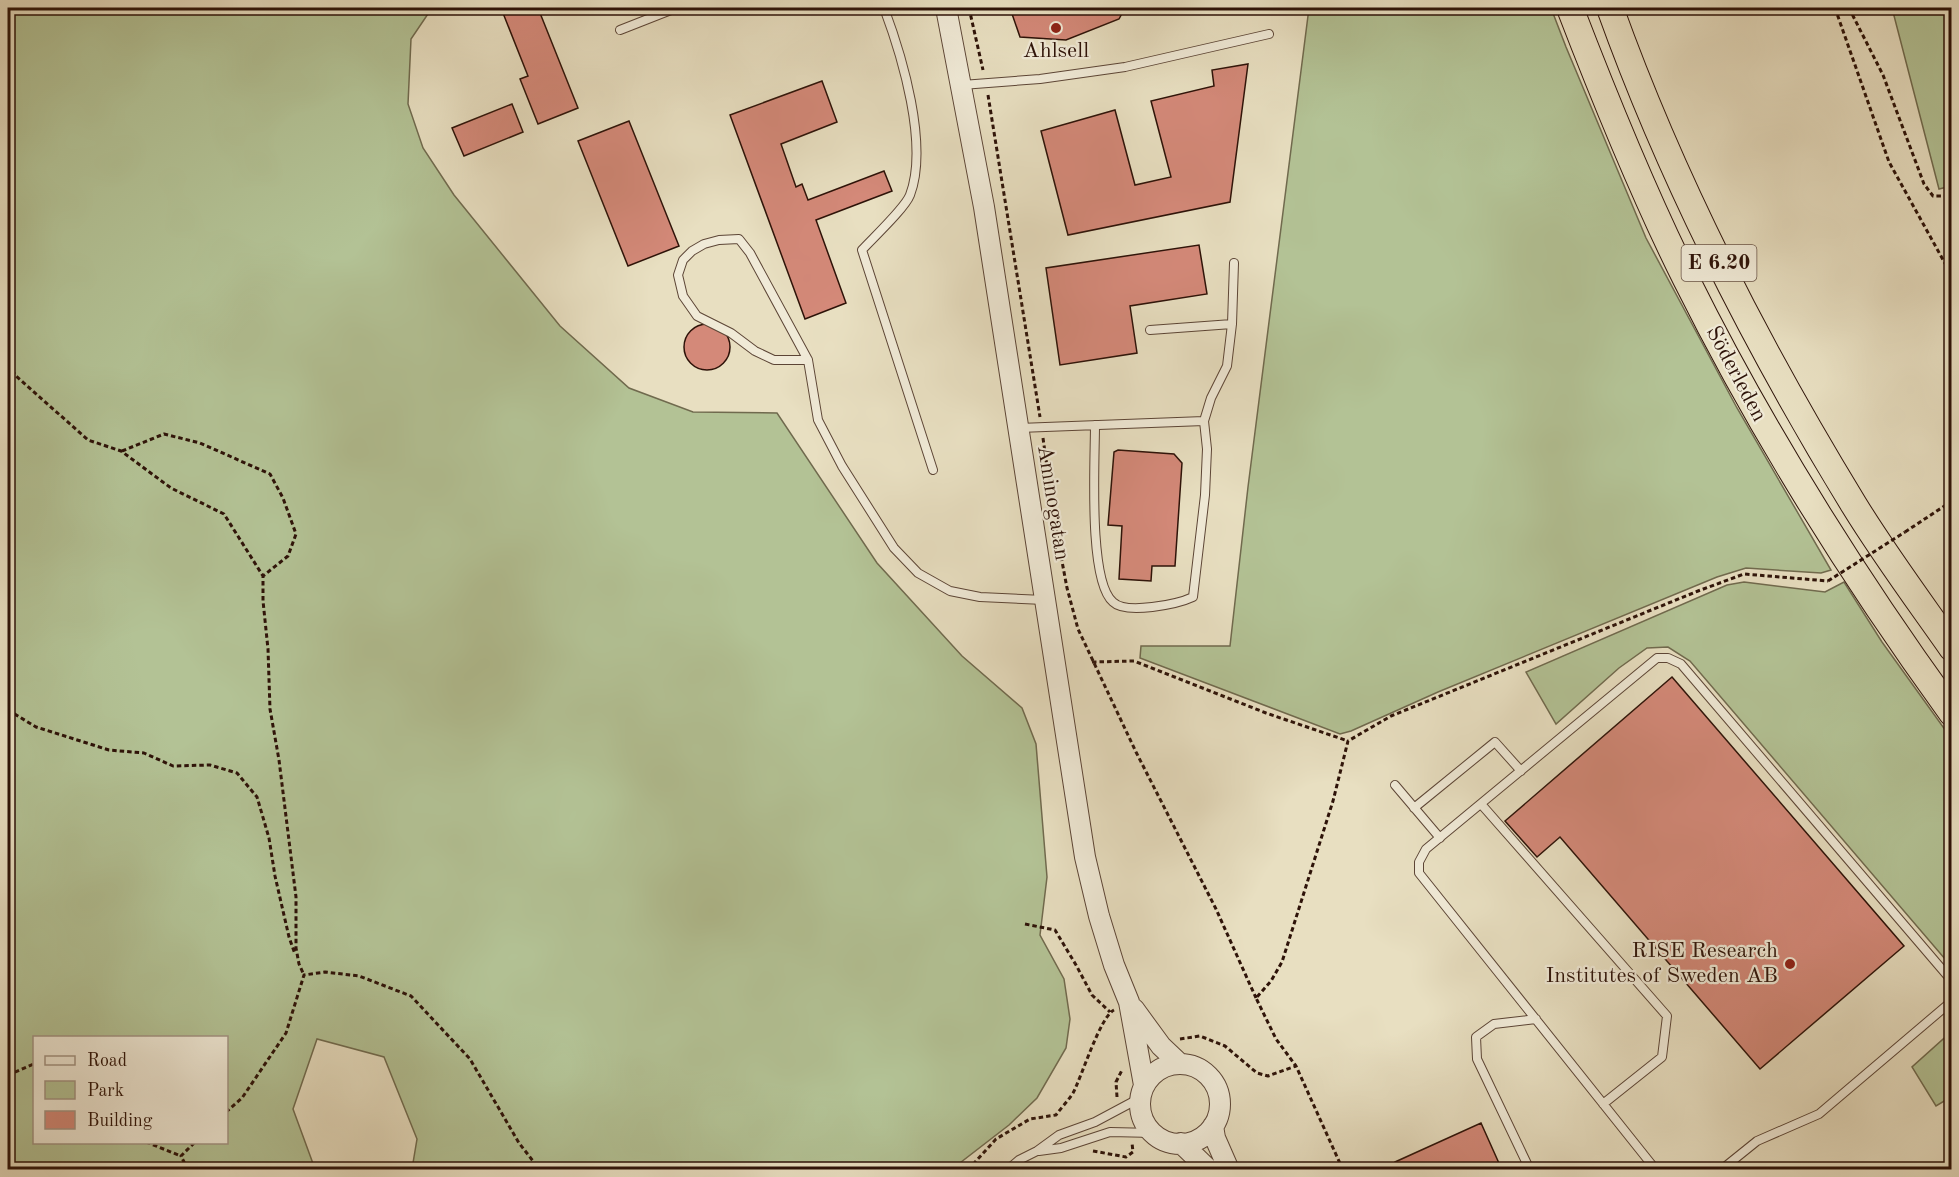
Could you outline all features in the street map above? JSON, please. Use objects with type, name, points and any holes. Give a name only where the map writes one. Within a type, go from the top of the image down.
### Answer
[{"type":"highway","name":"Söderleden","points":[[1570,8],[1656,217],[1685,279],[1739,381],[1823,526],[1893,633],[1952,713]]},
{"type":"highway","name":"Söderleden","points":[[1610,8],[1669,154],[1719,264],[1783,382],[1855,506],[1952,648]]},
{"type":"street","name":"Aminogatan","points":[[946,8],[984,207],[1085,856],[1099,916],[1129,1002],[1142,1092],[1141,1114],[1154,1133]]},
{"type":"street","name":"Aminogatan","points":[[1129,1002],[1161,1046],[1180,1064],[1190,1065],[1206,1074],[1217,1089],[1219,1108],[1213,1126],[1215,1138],[1229,1170]]},
{"type":"street","points":[[1142,1092],[1156,1072],[1171,1065],[1180,1064]]},
{"type":"street","points":[[1154,1133],[1166,1141],[1181,1143],[1199,1138],[1213,1126]]},
{"type":"street","points":[[1181,1143],[1209,1170]]},
{"type":"lane","points":[[620,30],[676,8]]},
{"type":"lane","points":[[884,8],[896,40],[909,92],[917,167],[910,197],[862,250],[933,470]]},
{"type":"lane","points":[[962,85],[1040,79],[1125,67],[1269,34]]},
{"type":"lane","points":[[808,360],[774,360],[755,351],[731,333],[697,316],[683,296],[678,275],[683,260],[704,244],[718,240],[739,239],[750,253],[808,360],[818,420],[842,466],[894,548],[918,573],[950,591],[980,597],[1044,600]]},
{"type":"lane","points":[[1095,425],[1097,557],[1104,587],[1111,601],[1118,606],[1140,608],[1169,605],[1193,597],[1205,495],[1207,449],[1204,421],[1210,398],[1227,366],[1232,324],[1234,263]]},
{"type":"lane","points":[[1150,330],[1232,324]]},
{"type":"lane","points":[[1017,428],[1204,421]]},
{"type":"lane","points":[[1656,1170],[1419,873],[1419,862],[1426,849],[1657,658],[1668,658],[1681,664],[1952,981]]},
{"type":"lane","points":[[1414,808],[1495,742],[1521,771]]},
{"type":"lane","points":[[1395,785],[1440,838]]},
{"type":"lane","points":[[1481,804],[1667,1016],[1662,1057],[1603,1104]]},
{"type":"lane","points":[[1721,1170],[1757,1141],[1820,1114],[1952,1001]]},
{"type":"lane","points":[[1530,1170],[1477,1059],[1476,1037],[1494,1024],[1536,1019]]},
{"type":"lane","points":[[1012,1170],[1012,1166],[1019,1160],[1037,1151],[1059,1135],[1095,1122],[1142,1092]]},
{"type":"lane","points":[[1037,1151],[1061,1148],[1110,1132],[1154,1133]]},
{"type":"path","points":[[969,8],[1000,161],[1042,426],[1055,524],[1077,629],[1215,909],[1256,998]]},
{"type":"path","points":[[1835,8],[1888,162],[1952,276]]},
{"type":"path","points":[[1849,8],[1883,75],[1924,184],[1933,196],[1952,196]]},
{"type":"path","points":[[8,364],[16,376],[88,440],[121,451],[171,488],[224,514],[263,576],[270,710],[279,760],[296,897],[296,948],[299,964]]},
{"type":"path","points":[[121,451],[164,434],[200,442],[270,474],[283,498],[296,534],[288,556],[263,576]]},
{"type":"path","points":[[1792,578],[1828,581],[1952,501]]},
{"type":"path","points":[[1092,662],[1134,661],[1266,713],[1348,741]]},
{"type":"path","points":[[8,710],[36,727],[109,750],[144,753],[173,766],[210,765],[237,773],[257,797],[269,838],[289,938],[304,975],[286,1033],[242,1098],[228,1110]]},
{"type":"path","points":[[1024,924],[1055,930],[1092,995],[1110,1012]]},
{"type":"path","points":[[304,975],[325,972],[359,976],[411,996],[470,1059],[519,1143],[540,1170]]},
{"type":"path","points":[[968,1170],[996,1139],[1030,1119],[1056,1115],[1072,1095],[1099,1031],[1110,1012],[1129,1002]]},
{"type":"path","points":[[8,1075],[33,1064]]},
{"type":"path","points":[[149,1144],[181,1156],[188,1170]]},
{"type":"path","points":[[181,1156],[194,1144]]},
{"type":"green space","points":[[8,8],[432,8],[411,39],[408,104],[423,148],[454,195],[560,326],[629,388],[693,412],[777,413],[877,563],[962,656],[1022,708],[1036,744],[1047,877],[1040,935],[1064,979],[1070,1019],[1066,1048],[1037,1098],[1009,1125],[952,1169],[412,1169],[417,1139],[384,1057],[317,1039],[293,1109],[315,1169],[8,1169]]},
{"type":"green space","points":[[1309,8],[1551,8],[1646,238],[1737,408],[1831,570],[1821,573],[1746,568],[1717,577],[1340,734],[1140,658],[1141,646],[1230,646]]},
{"type":"green space","points":[[1892,8],[1951,8],[1951,186],[1939,189]]},
{"type":"green space","points":[[1744,582],[1825,592],[1844,582],[1882,642],[1951,738],[1951,966],[1690,661],[1668,647],[1647,648],[1619,668],[1556,724],[1526,672],[1727,585]]},
{"type":"green space","points":[[1951,1032],[1951,1097],[1936,1106],[1912,1067]]},
{"type":"building","points":[[501,8],[538,8],[578,108],[538,124],[520,79],[528,76]]},
{"type":"building","name":"Ahlsell","points":[[1010,8],[1125,8],[1119,19],[1066,40],[1020,37]]},
{"type":"building","points":[[1248,64],[1230,202],[1068,235],[1041,131],[1115,110],[1135,185],[1171,177],[1151,101],[1214,86],[1212,70]]},
{"type":"building","points":[[822,81],[837,122],[781,144],[796,187],[802,184],[808,200],[884,171],[892,191],[816,220],[846,303],[805,319],[730,115]]},
{"type":"building","points":[[512,104],[523,132],[464,156],[452,128]]},
{"type":"building","points":[[629,121],[679,246],[628,266],[578,141]]},
{"type":"building","points":[[1199,245],[1207,294],[1130,306],[1137,353],[1060,365],[1046,268]]},
{"type":"building","points":[[707,324],[723,331],[730,347],[723,363],[707,370],[691,363],[684,347],[691,331]]},
{"type":"building","points":[[1118,450],[1174,454],[1182,463],[1175,566],[1152,566],[1151,581],[1119,579],[1122,526],[1108,525],[1114,452]]},
{"type":"building","points":[[1672,677],[1904,946],[1760,1069],[1560,837],[1537,857],[1505,821]]},
{"type":"building","points":[[1481,1123],[1502,1170],[1398,1170],[1395,1162]]},
{"type":"place","name":"Ahlsell","points":[[1056,28]]},
{"type":"place","name":"RISE Research Institutes of Sweden AB","points":[[1790,964]]}]
